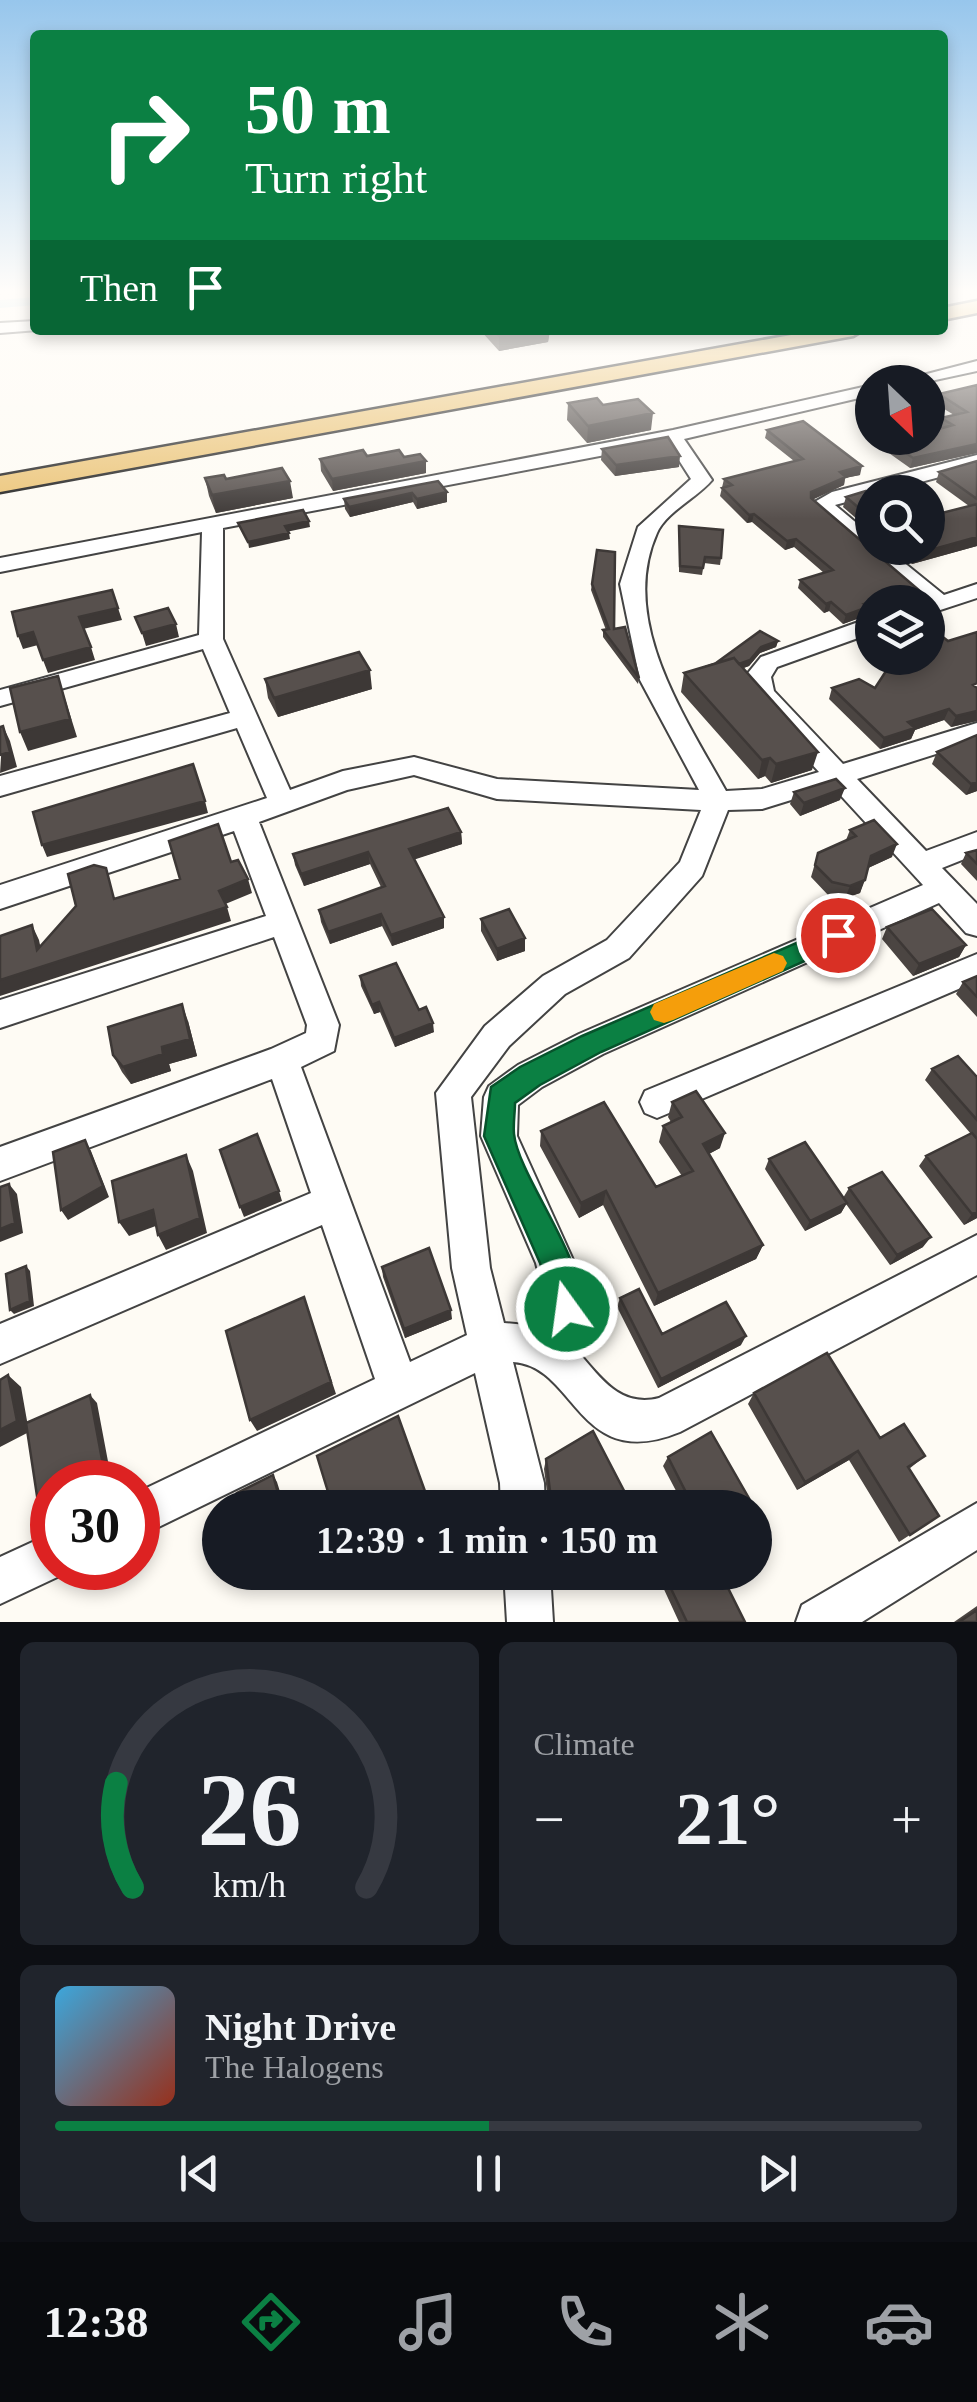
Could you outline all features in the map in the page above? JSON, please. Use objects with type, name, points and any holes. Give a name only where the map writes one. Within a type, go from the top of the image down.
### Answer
[{"type":"main road","points":[[0,484],[644,368]]},
{"type":"street","points":[[945,373],[969,368]]},
{"type":"street","points":[[0,565],[674,436],[855,394]]},
{"type":"street","points":[[522,1490],[470,1268],[453,1094],[498,1036],[554,984],[618,948],[692,868],[718,801],[652,680],[632,584],[648,527],[702,480],[674,436]]},
{"type":"street","points":[[912,585],[821,504],[839,496],[977,462]]},
{"type":"street","points":[[213,524],[211,638],[283,804]]},
{"type":"street","points":[[945,602],[977,592]]},
{"type":"street","points":[[855,631],[769,662],[758,677],[763,696],[977,924]]},
{"type":"street","points":[[0,698],[211,638]]},
{"type":"street","points":[[0,786],[245,716]]},
{"type":"street","points":[[0,897],[343,781],[414,766],[497,789],[718,801],[782,794],[977,732]]},
{"type":"street","points":[[0,1164],[282,1060],[322,1041],[323,1025],[243,816]]},
{"type":"street","points":[[547,1348],[567,1309],[555,1262],[499,1136],[501,1096],[591,1044],[932,876],[977,843]]},
{"type":"street","points":[[0,1014],[284,922]]},
{"type":"street","points":[[657,1102],[977,967]]},
{"type":"street","points":[[282,1060],[399,1389]]},
{"type":"street","points":[[0,1344],[333,1202]]},
{"type":"street","points":[[160,1504],[489,1346],[517,1341],[547,1348],[606,1411],[639,1424],[672,1415],[977,1254]]},
{"type":"street","points":[[819,1622],[977,1524]]},
{"type":"street","points":[[0,1581],[30,1567]]},
{"type":"street","points":[[528,1590],[530,1622]]},
{"type":"building","points":[[977,385],[977,444],[945,451],[945,427],[953,425],[945,417],[967,412],[945,398],[945,393]]},
{"type":"building","points":[[597,398],[603,405],[638,399],[653,413],[588,426],[568,403]]},
{"type":"building","points":[[803,421],[862,466],[840,472],[846,477],[811,492],[811,498],[855,536],[855,565],[890,565],[913,585],[855,585],[855,612],[846,615],[831,602],[826,604],[800,580],[833,570],[796,539],[787,541],[754,514],[749,515],[722,488],[732,485],[724,479],[803,459],[767,430]]},
{"type":"building","points":[[668,437],[680,456],[616,465],[602,449]]},
{"type":"building","points":[[363,450],[367,456],[399,450],[404,457],[420,454],[426,461],[332,479],[320,459]]},
{"type":"building","points":[[977,461],[977,499],[945,475],[939,472]]},
{"type":"building","points":[[282,468],[290,481],[212,495],[205,478],[224,475],[226,479]]},
{"type":"building","points":[[438,481],[447,492],[417,499],[412,493],[349,507],[344,499]]},
{"type":"building","points":[[977,504],[977,537],[945,546],[945,512]]},
{"type":"building","points":[[303,510],[309,521],[285,526],[289,533],[248,542],[238,523]]},
{"type":"building","points":[[679,526],[723,530],[721,558],[705,557],[703,568],[680,566]]},
{"type":"building","points":[[597,550],[615,552],[614,629],[625,627],[639,678],[603,630],[609,629],[592,584]]},
{"type":"building","points":[[112,590],[118,608],[79,617],[91,647],[43,660],[33,632],[18,636],[12,612]]},
{"type":"building","points":[[168,608],[176,624],[142,633],[135,617]]},
{"type":"building","points":[[760,631],[778,641],[761,647],[750,660],[739,664],[734,658],[716,663]]},
{"type":"building","points":[[977,632],[977,683],[973,685],[977,688],[977,711],[956,716],[949,709],[908,722],[915,728],[884,738],[832,688],[859,679],[875,688],[883,675],[945,675],[945,639]]},
{"type":"building","points":[[359,652],[370,670],[274,698],[265,679]]},
{"type":"building","points":[[734,658],[818,752],[776,764],[770,758],[762,760],[684,673]]},
{"type":"building","points":[[58,676],[70,719],[20,732],[10,688]]},
{"type":"building","points":[[3,726],[10,752],[0,755],[0,727]]},
{"type":"building","points":[[977,735],[977,782],[971,784],[937,752]]},
{"type":"building","points":[[193,764],[205,801],[42,845],[33,812]]},
{"type":"building","points":[[836,779],[845,788],[804,803],[794,792]]},
{"type":"building","points":[[448,808],[461,832],[409,849],[444,917],[391,935],[381,914],[328,932],[319,910],[385,886],[368,852],[301,874],[293,854]]},
{"type":"building","points":[[874,820],[897,844],[871,856],[865,880],[850,886],[832,882],[815,865],[818,853],[856,836],[850,830]]},
{"type":"building","points":[[218,824],[231,862],[238,860],[248,879],[219,891],[227,907],[0,980],[0,936],[32,925],[37,950],[76,906],[68,874],[94,865],[106,868],[114,899],[180,879],[169,841]]},
{"type":"building","points":[[977,850],[977,864],[966,853]]},
{"type":"building","points":[[509,909],[525,938],[497,949],[481,919]]},
{"type":"building","points":[[932,909],[966,945],[919,964],[887,927]]},
{"type":"building","points":[[396,963],[419,1010],[426,1007],[433,1023],[394,1038],[379,1002],[372,1005],[360,976]]},
{"type":"building","points":[[977,976],[977,997],[963,982]]},
{"type":"building","points":[[182,1004],[190,1039],[162,1047],[163,1054],[123,1067],[113,1055],[108,1027]]},
{"type":"building","points":[[958,1056],[977,1077],[977,1120],[932,1069]]},
{"type":"building","points":[[696,1091],[725,1133],[703,1144],[763,1245],[658,1293],[606,1191],[581,1203],[541,1131],[604,1102],[656,1187],[693,1171],[663,1126],[682,1117],[672,1102]]},
{"type":"building","points":[[972,1133],[977,1139],[977,1212],[972,1214],[926,1156]]},
{"type":"building","points":[[257,1134],[279,1191],[240,1207],[220,1150]]},
{"type":"building","points":[[85,1140],[103,1186],[61,1210],[53,1152]]},
{"type":"building","points":[[805,1142],[847,1203],[810,1221],[769,1159]]},
{"type":"building","points":[[186,1155],[200,1218],[158,1235],[153,1210],[119,1222],[112,1181]]},
{"type":"building","points":[[882,1172],[931,1237],[897,1255],[849,1188]]},
{"type":"building","points":[[9,1184],[15,1223],[0,1229],[0,1187]]},
{"type":"building","points":[[429,1248],[451,1310],[404,1329],[382,1267]]},
{"type":"building","points":[[26,1266],[30,1301],[10,1310],[6,1274]]},
{"type":"building","points":[[639,1289],[662,1334],[726,1302],[746,1336],[661,1379],[620,1298]]},
{"type":"building","points":[[304,1297],[331,1382],[250,1420],[226,1331]]},
{"type":"building","points":[[827,1353],[880,1438],[904,1424],[925,1456],[908,1467],[939,1516],[910,1535],[858,1451],[805,1482],[754,1393]]},
{"type":"building","points":[[8,1375],[17,1421],[0,1430],[0,1380]]},
{"type":"building","points":[[90,1395],[102,1460],[32,1460],[26,1423]]},
{"type":"building","points":[[398,1416],[425,1490],[327,1490],[317,1456]]},
{"type":"building","points":[[593,1431],[624,1490],[550,1490],[546,1459]]},
{"type":"building","points":[[711,1432],[744,1490],[685,1490],[668,1457]]},
{"type":"building","points":[[273,1475],[277,1490],[243,1490]]},
{"type":"building","points":[[672,1590],[729,1590],[745,1622],[687,1622]]},
{"type":"building","points":[[977,1610],[977,1622],[959,1622]]},
{"type":"slow traffic","points":[[664,1012],[774,963]]},
{"type":"route","points":[[567,1309],[555,1262],[499,1136],[501,1096],[591,1044],[838,935]]}]
